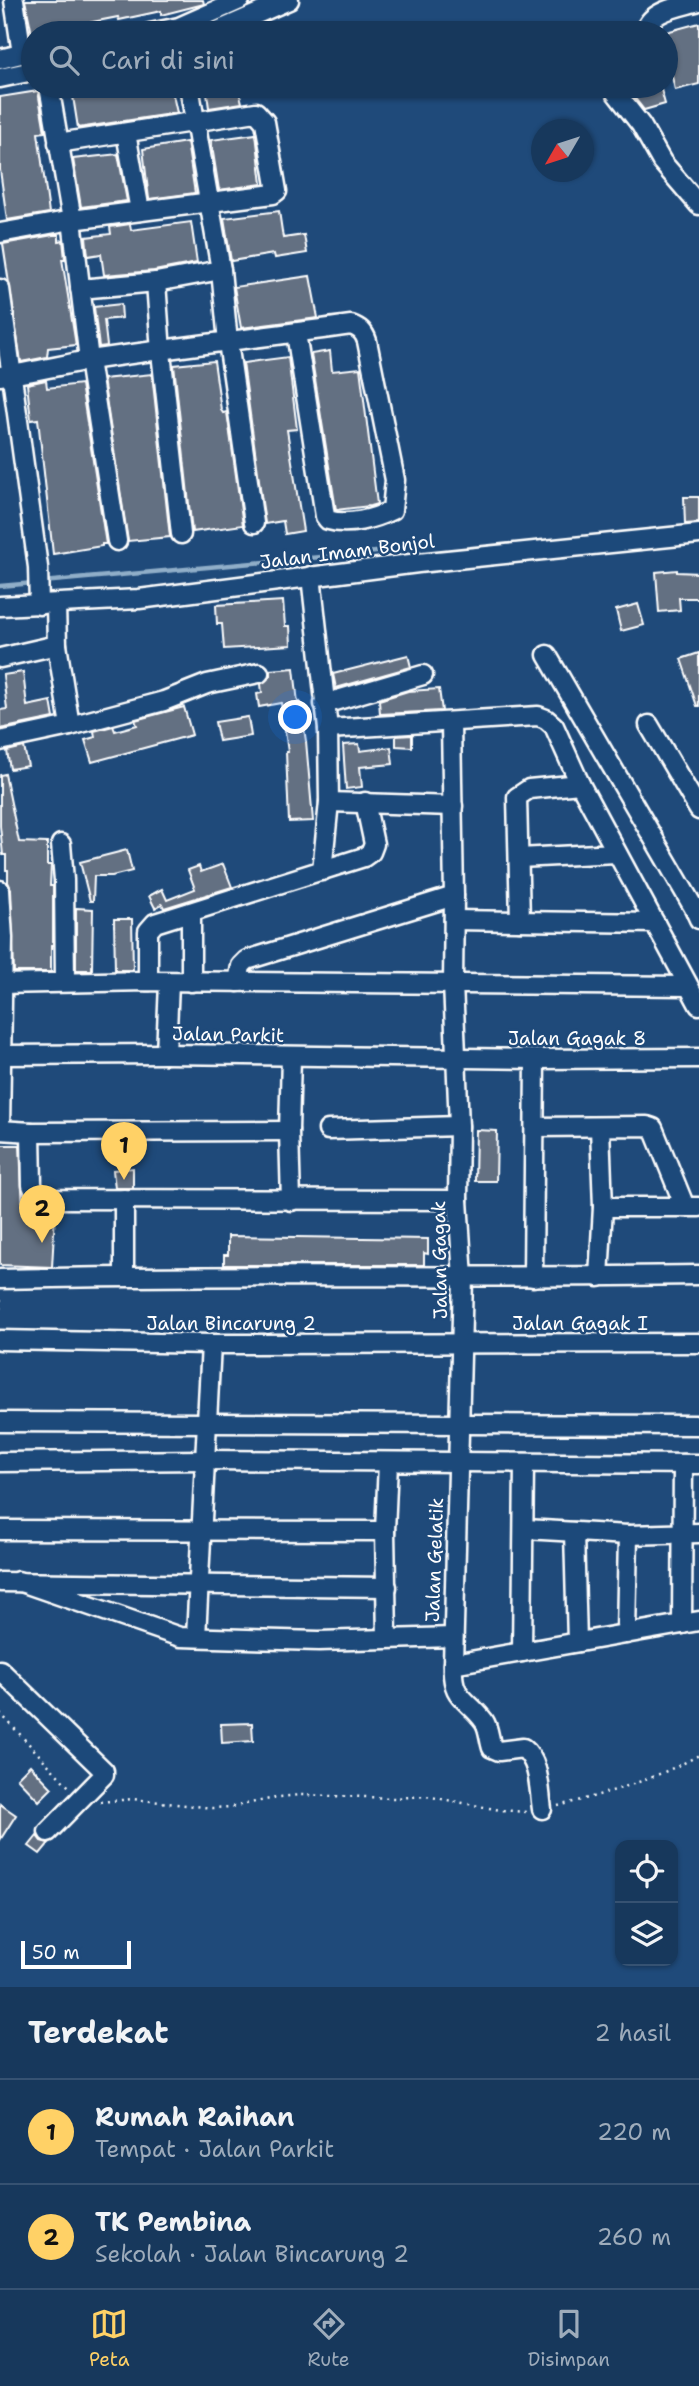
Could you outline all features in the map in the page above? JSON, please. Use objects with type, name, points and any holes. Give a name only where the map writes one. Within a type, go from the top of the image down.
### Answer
[{"type":"street","points":[[14,0],[21,26]]},
{"type":"street","points":[[198,21],[240,0]]},
{"type":"street","points":[[237,21],[270,4],[289,0]]},
{"type":"street","points":[[650,21],[658,15],[699,1]]},
{"type":"street","points":[[0,59],[21,54]]},
{"type":"street","points":[[0,78],[21,74]]},
{"type":"street","points":[[51,98],[72,220],[89,360],[117,541]]},
{"type":"street","points":[[191,98],[221,270],[228,342],[254,523]]},
{"type":"street","points":[[620,98],[641,125],[662,162],[699,205]]},
{"type":"street","points":[[0,233],[72,220],[272,194],[277,189],[265,122],[258,114],[251,112],[58,143]]},
{"type":"street","points":[[126,133],[140,211]]},
{"type":"street","points":[[80,289],[156,282],[221,270]]},
{"type":"street","points":[[156,282],[181,534]]},
{"type":"street","points":[[0,289],[6,376],[38,567],[57,645],[70,726]]},
{"type":"street","points":[[6,376],[89,360],[161,352],[296,332],[351,325],[358,327],[365,334],[395,480],[392,510],[382,515],[346,522],[328,520],[325,516],[296,332]]},
{"type":"street","name":"Jalan Imam Bonjol","points":[[0,607],[44,599],[139,599],[311,576],[699,534]]},
{"type":"street","points":[[311,576],[328,729],[329,802],[322,871]]},
{"type":"street","points":[[0,658],[57,645]]},
{"type":"street","points":[[547,655],[697,911]]},
{"type":"street","points":[[0,741],[70,726],[164,701],[207,684],[259,673]]},
{"type":"street","points":[[324,704],[423,675]]},
{"type":"street","points":[[328,729],[538,716],[546,719],[554,726],[580,784],[699,1005]]},
{"type":"street","name":"Jalan Gagak","points":[[451,723],[453,983],[459,1126],[458,1200],[463,1278],[459,1462]]},
{"type":"street","points":[[649,724],[699,810]]},
{"type":"street","points":[[520,921],[517,797],[529,789],[580,784]]},
{"type":"street","points":[[329,802],[453,806]]},
{"type":"street","points":[[148,981],[148,930],[155,923],[322,871],[364,857],[371,852],[374,844],[365,802]]},
{"type":"street","points":[[61,844],[65,982]]},
{"type":"street","points":[[519,858],[616,853]]},
{"type":"street","points":[[0,890],[0,1130],[289,1131]]},
{"type":"street","points":[[238,982],[242,966],[247,960],[454,897]]},
{"type":"street","points":[[191,912],[191,982]]},
{"type":"street","points":[[454,920],[655,923]]},
{"type":"street","points":[[1,984],[148,981],[687,986]]},
{"type":"street","points":[[166,1054],[169,983]]},
{"type":"street","name":"Jalan Parkit","points":[[0,1055],[455,1057]]},
{"type":"street","points":[[291,1057],[291,1201]]},
{"type":"street","name":"Jalan Gagak 8","points":[[455,1057],[699,1058]]},
{"type":"street","points":[[533,1277],[535,1059]]},
{"type":"street","points":[[328,1130],[459,1126]]},
{"type":"street","points":[[535,1127],[653,1128],[692,1207],[603,1207]]},
{"type":"street","points":[[599,1277],[603,1207],[600,1128]]},
{"type":"street","points":[[31,1132],[32,1185],[40,1197],[291,1201],[458,1200]]},
{"type":"street","points":[[124,1199],[124,1275]]},
{"type":"street","points":[[0,1279],[124,1275],[463,1278],[699,1275]]},
{"type":"street","name":"Jalan Bincarung 2","points":[[0,1340],[461,1345]]},
{"type":"street","name":"Jalan Gagak I","points":[[461,1345],[699,1343]]},
{"type":"street","points":[[196,1637],[211,1344]]},
{"type":"street","points":[[0,1422],[699,1425]]},
{"type":"street","points":[[0,1462],[205,1460],[691,1464],[691,1622],[453,1662]]},
{"type":"street","name":"Jalan Gelatik","points":[[459,1462],[453,1685],[483,1720],[492,1748],[499,1751],[523,1748],[530,1756],[535,1767],[542,1810]]},
{"type":"street","points":[[387,1638],[385,1531],[388,1463]]},
{"type":"street","points":[[522,1652],[524,1463]]},
{"type":"street","points":[[524,1529],[628,1535],[690,1533]]},
{"type":"street","points":[[0,1530],[385,1531]]},
{"type":"street","points":[[574,1532],[577,1642]]},
{"type":"street","points":[[626,1634],[628,1535]]},
{"type":"street","points":[[19,1581],[170,1634],[319,1640],[453,1637]]},
{"type":"street","points":[[0,1582],[387,1587]]},
{"type":"street","points":[[0,1670],[103,1769],[104,1775],[48,1832]]},
{"type":"path","points":[[0,1713],[79,1798],[92,1803],[133,1799],[212,1808],[290,1796],[426,1796],[500,1810],[526,1812],[591,1798],[668,1770],[699,1755]]},
{"type":"building","points":[[25,0],[203,0],[204,4],[161,15],[161,11],[119,20],[118,17],[98,21],[29,21]]},
{"type":"building","points":[[699,23],[699,84],[678,89],[678,29]]},
{"type":"building","points":[[21,94],[21,98],[39,98],[45,132],[38,133],[49,213],[7,220],[0,170],[0,97]]},
{"type":"building","points":[[73,98],[174,98],[177,113],[78,128]]},
{"type":"building","points":[[208,98],[241,98],[242,103],[209,108]]},
{"type":"building","points":[[635,98],[663,98],[665,104],[644,110]]},
{"type":"building","points":[[256,134],[262,184],[219,190],[211,140]]},
{"type":"building","points":[[187,142],[195,193],[149,199],[143,149]]},
{"type":"building","points":[[118,154],[127,201],[81,207],[73,159]]},
{"type":"building","points":[[279,211],[283,238],[304,235],[307,253],[275,258],[274,254],[231,261],[224,218]]},
{"type":"building","points":[[191,222],[197,263],[154,271],[104,275],[101,254],[88,256],[86,237],[111,234],[110,227],[130,224],[131,230]]},
{"type":"building","points":[[59,235],[59,241],[63,240],[65,259],[62,259],[76,345],[48,348],[47,357],[21,362],[3,244]]},
{"type":"building","points":[[310,276],[318,318],[241,328],[234,287]]},
{"type":"building","points":[[121,304],[122,318],[104,320],[107,346],[99,347],[94,307]]},
{"type":"building","points":[[330,351],[332,371],[360,368],[377,504],[370,506],[336,510],[311,354]]},
{"type":"building","points":[[288,357],[297,429],[287,430],[303,531],[285,534],[283,521],[265,524],[243,363]]},
{"type":"building","points":[[214,361],[221,410],[223,413],[227,412],[243,525],[192,532],[174,365]]},
{"type":"building","points":[[152,374],[170,537],[128,541],[103,379]]},
{"type":"building","points":[[46,380],[47,388],[81,384],[106,544],[102,546],[53,554],[38,419],[31,420],[27,384]]},
{"type":"building","points":[[684,497],[699,497],[699,523],[685,524]]},
{"type":"building","points":[[677,570],[699,573],[699,598],[679,598],[680,610],[659,612],[656,572]]},
{"type":"building","points":[[283,601],[285,626],[290,626],[291,645],[224,649],[222,624],[217,624],[216,605]]},
{"type":"building","points":[[638,604],[644,625],[621,631],[616,610]]},
{"type":"building","points":[[699,653],[699,706],[697,706],[681,659]]},
{"type":"building","points":[[408,655],[411,667],[336,688],[333,674]]},
{"type":"building","points":[[294,668],[306,741],[313,821],[289,822],[288,752],[281,703],[259,707],[257,694],[262,693],[261,684],[270,677],[270,670]]},
{"type":"building","points":[[23,672],[27,706],[51,701],[54,718],[0,729],[0,710],[7,709],[3,675]]},
{"type":"building","points":[[439,689],[442,711],[380,714],[379,700],[408,691]]},
{"type":"building","points":[[184,707],[192,735],[92,762],[85,740],[95,737],[94,731],[113,726],[115,731],[137,725],[135,720]]},
{"type":"building","points":[[248,717],[251,736],[219,741],[215,722]]},
{"type":"building","points":[[412,735],[412,747],[396,746],[396,736]]},
{"type":"building","points":[[359,744],[360,751],[391,747],[393,764],[360,767],[362,787],[346,789],[343,745]]},
{"type":"building","points":[[24,747],[28,766],[10,769],[7,751]]},
{"type":"building","points":[[5,774],[19,842],[47,843],[47,865],[51,865],[50,886],[53,886],[51,972],[14,972],[11,889],[0,826],[0,775]]},
{"type":"building","points":[[127,850],[132,871],[112,876],[94,876],[93,901],[90,901],[80,862]]},
{"type":"building","points":[[223,864],[232,887],[164,908],[162,904],[155,908],[149,896],[162,889],[167,900],[195,889],[188,870],[199,866],[201,872]]},
{"type":"building","points":[[76,908],[93,909],[92,970],[76,970]]},
{"type":"building","points":[[114,919],[132,919],[133,970],[115,970]]},
{"type":"building","points":[[476,1130],[497,1131],[496,1181],[475,1181]]},
{"type":"building","points":[[0,1145],[20,1145],[23,1212],[55,1214],[52,1267],[0,1265]]},
{"type":"building","points":[[133,1168],[133,1188],[115,1188],[113,1170]]},
{"type":"building","points":[[228,1236],[428,1239],[428,1254],[424,1253],[424,1265],[224,1265],[224,1255],[228,1255]]},
{"type":"building","points":[[252,1723],[253,1741],[222,1743],[221,1724]]},
{"type":"building","points":[[30,1765],[52,1788],[39,1801],[17,1778]]},
{"type":"building","points":[[0,1804],[16,1815],[0,1840]]},
{"type":"building","points":[[37,1836],[41,1841],[49,1843],[40,1854],[29,1846]]},
{"type":"waterway","points":[[42,582],[376,552]]},
{"type":"waterway","points":[[0,586],[34,583]]},
{"type":"place","name":"Rumah Raihan","points":[[124,1180]]},
{"type":"place","name":"TK Pembina","points":[[42,1243]]}]
